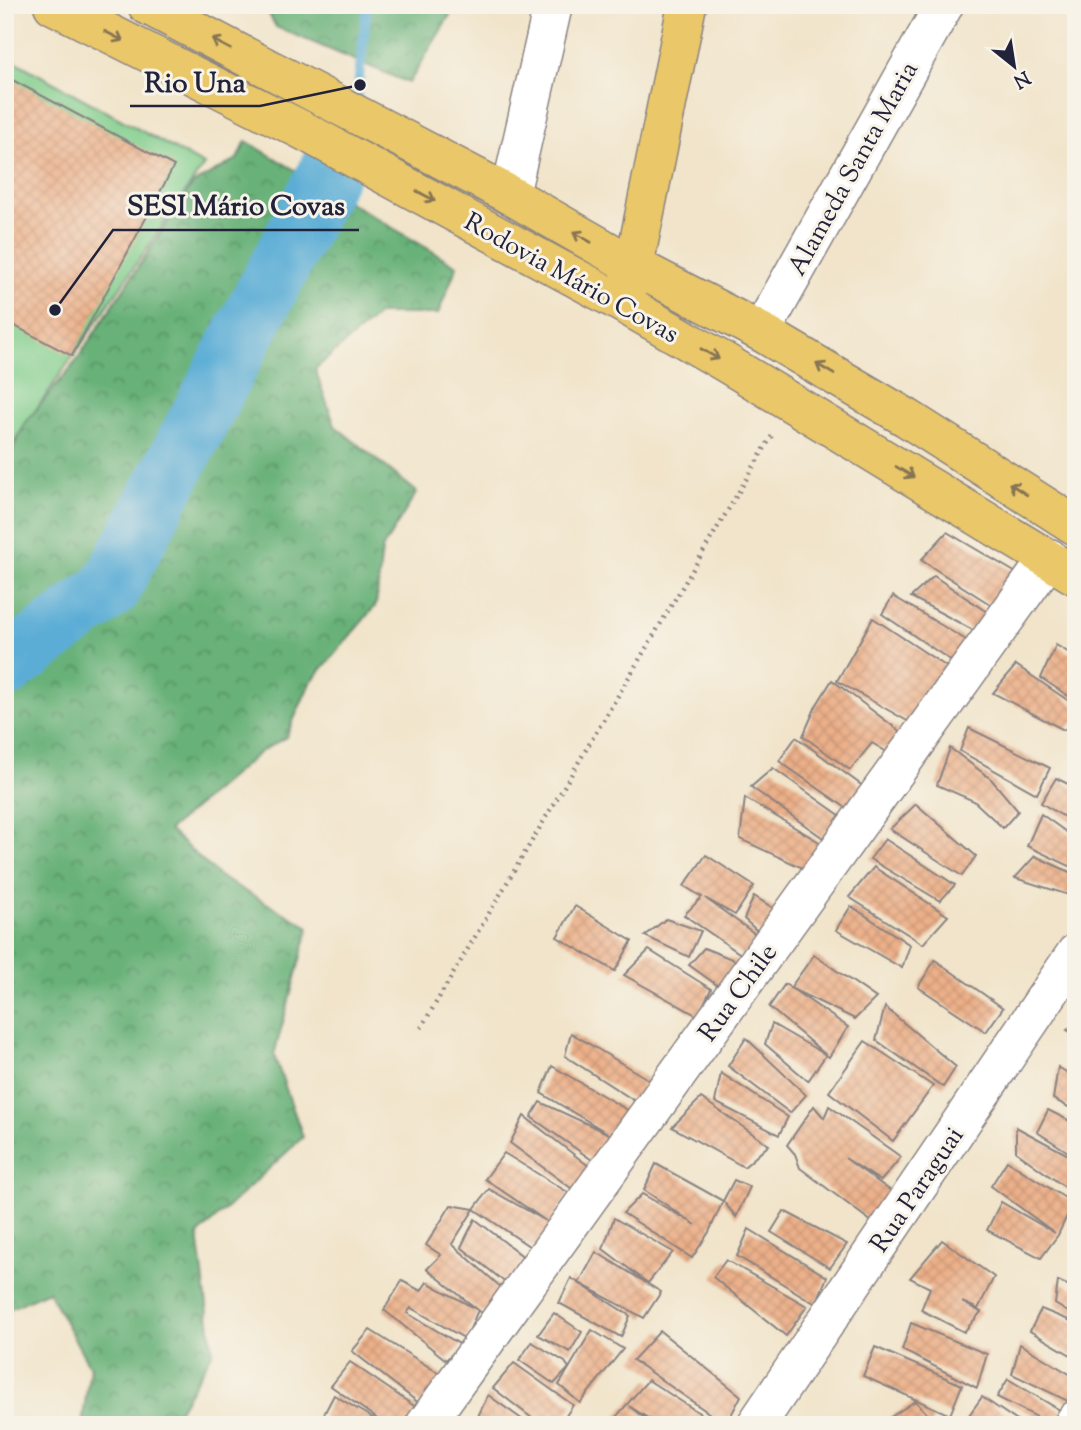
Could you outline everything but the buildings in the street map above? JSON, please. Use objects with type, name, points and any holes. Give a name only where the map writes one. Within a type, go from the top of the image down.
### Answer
[{"type":"main road","name":"Rodovia Mário Covas","points":[[53,5],[304,131],[622,303],[1063,567]]},
{"type":"main road","name":"Rodovia Mário Covas","points":[[147,5],[510,195],[635,266],[761,332],[907,418],[1076,526]]},
{"type":"main road","points":[[622,303],[635,266],[687,5]]},
{"type":"street","points":[[510,195],[553,5]]},
{"type":"street","name":"Alameda Santa Maria","points":[[761,332],[944,5]]},
{"type":"street","name":"Rua Chile","points":[[425,1425],[1063,567]]},
{"type":"street","name":"Rua Paraguai","points":[[756,1425],[1076,953]]},
{"type":"street","points":[[1073,1425],[1076,1420]]},
{"type":"path","points":[[421,1028],[791,403]]},
{"type":"green space","points":[[264,5],[456,5],[409,83],[276,27]]},
{"type":"green space","points":[[5,56],[204,165],[5,455]]},
{"type":"green space","points":[[246,141],[457,266],[438,314],[379,314],[315,369],[335,426],[417,492],[382,549],[376,605],[310,683],[286,737],[260,752],[169,830],[220,877],[309,927],[274,1055],[303,1137],[198,1235],[213,1352],[170,1425],[82,1425],[90,1367],[48,1291],[5,1311],[5,466],[26,422],[74,364],[193,184],[237,159]]},
{"type":"waterway","points":[[356,107],[367,5]]},
{"type":"waterway","points":[[5,668],[110,589],[352,128]]},
{"type":"place","name":"Rio Una","points":[[360,85]]},
{"type":"place","name":"SESI Mário Covas","points":[[55,310]]}]
